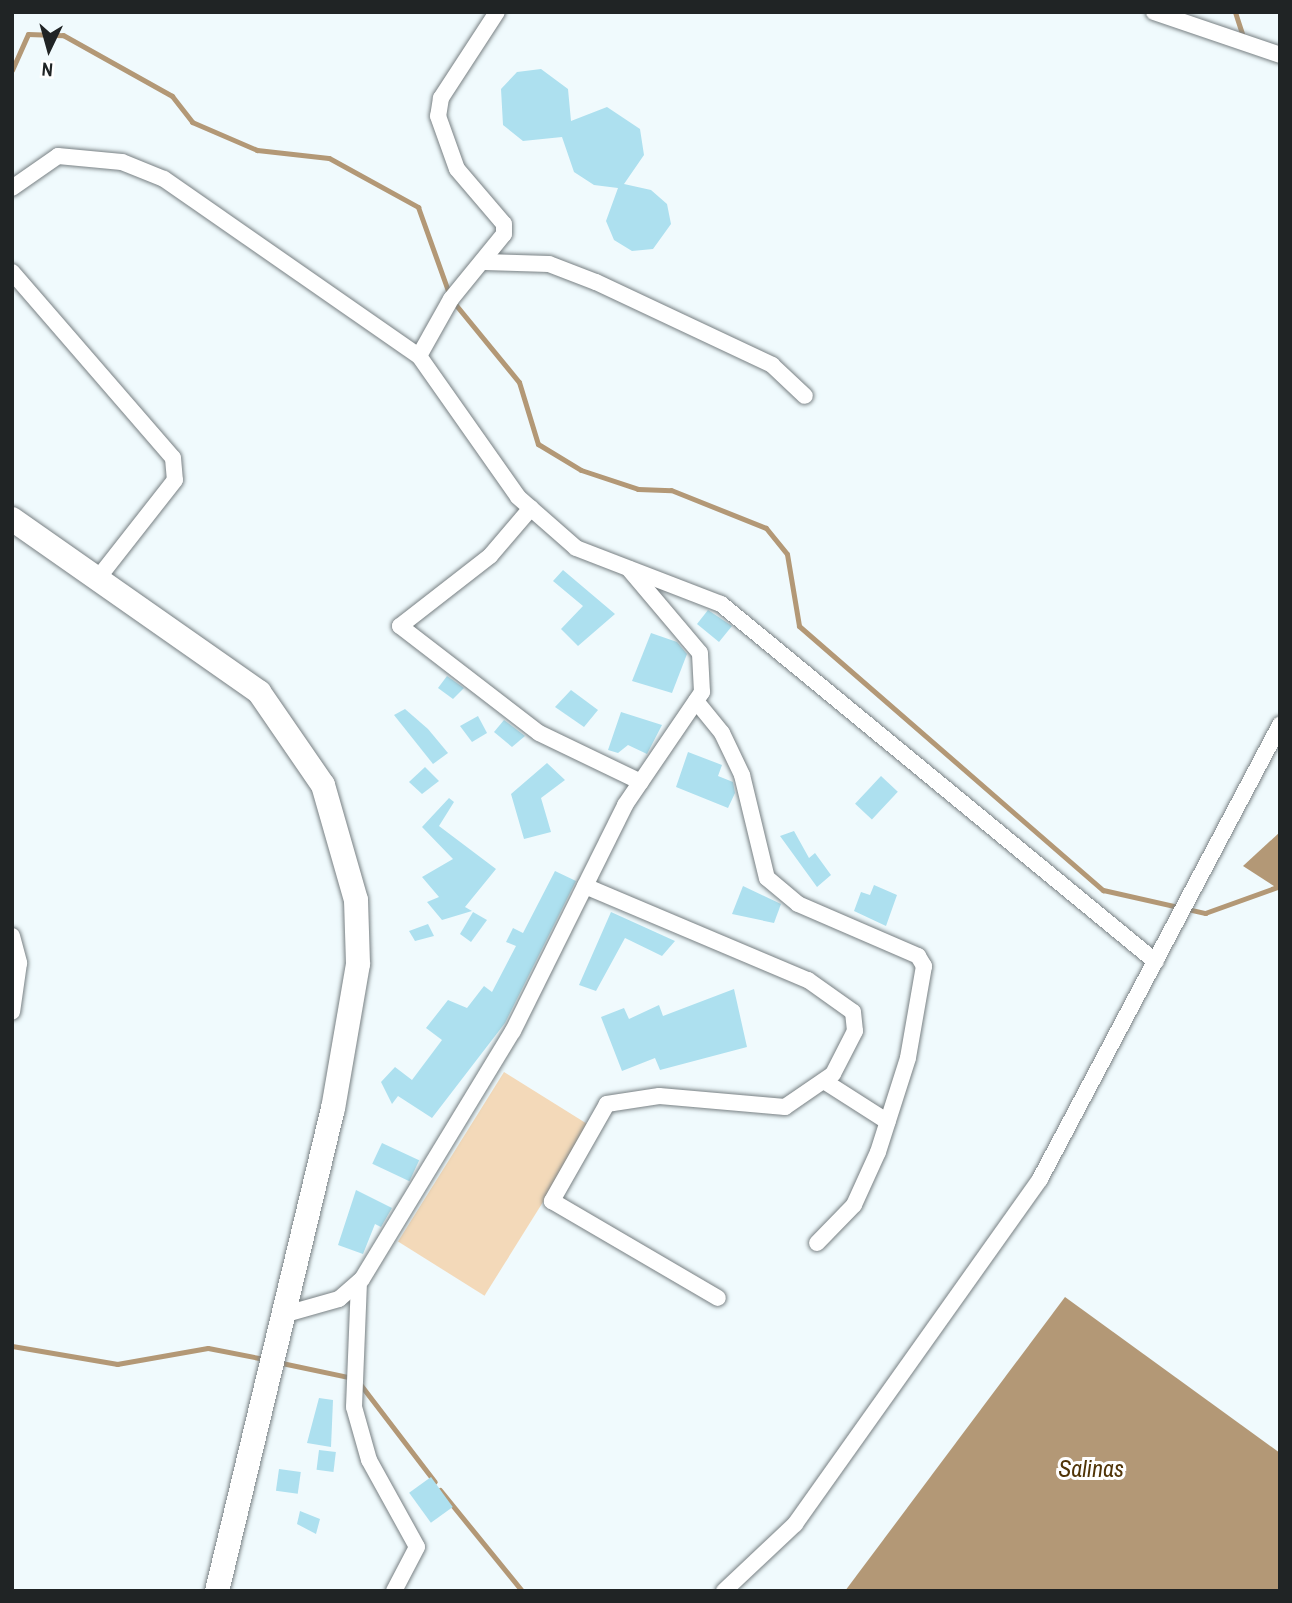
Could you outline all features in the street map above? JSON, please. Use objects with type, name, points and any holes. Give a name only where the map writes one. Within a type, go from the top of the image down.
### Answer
[{"type":"main road","points":[[12,519],[99,577],[258,692],[316,773],[344,842],[356,900],[358,964],[286,1314],[216,1591]]},
{"type":"street","points":[[419,356],[451,299],[499,246],[504,224],[457,169],[438,109],[497,12]]},
{"type":"street","points":[[1154,12],[1280,55]]},
{"type":"street","points":[[12,188],[58,156],[122,162],[164,179],[419,356],[531,508],[576,548],[721,604],[1156,962]]},
{"type":"street","points":[[485,262],[549,264],[596,282],[772,365],[805,396]]},
{"type":"street","points":[[12,272],[173,458],[175,480],[99,577]]},
{"type":"street","points":[[531,508],[490,556],[400,626],[548,738],[641,782]]},
{"type":"street","points":[[286,1314],[339,1299],[359,1282],[513,1031],[585,886],[641,782],[696,701],[705,677],[700,653],[629,569]]},
{"type":"street","points":[[696,701],[722,733],[742,775],[767,878],[798,904],[918,956],[924,966],[908,1058],[865,1186],[817,1243]]},
{"type":"street","points":[[724,1591],[794,1524],[1040,1179],[1280,725]]},
{"type":"street","points":[[585,886],[847,1002],[855,1031],[827,1083],[785,1107],[762,1110],[714,1100],[618,1100],[600,1110],[571,1164],[555,1208],[718,1298]]},
{"type":"street","points":[[12,936],[19,963],[12,1012]]},
{"type":"street","points":[[827,1083],[888,1122]]},
{"type":"street","points":[[359,1282],[354,1407],[385,1496],[416,1547],[394,1591]]},
{"type":"shaded area","points":[[504,1072],[591,1126],[485,1296],[398,1242]]},
{"type":"water","points":[[1280,832],[1280,890],[1243,866]]},
{"type":"water","name":"Salinas","points":[[1065,1297],[1280,1453],[1280,1591],[845,1591]]},
{"type":"building","points":[[541,69],[568,89],[571,121],[607,107],[640,129],[644,155],[624,184],[651,190],[667,204],[671,224],[653,249],[632,251],[614,240],[606,221],[618,188],[594,185],[574,172],[562,137],[523,141],[503,125],[501,89],[517,72]]},
{"type":"building","points":[[563,570],[615,614],[578,646],[561,629],[583,606],[553,581]]},
{"type":"building","points":[[708,610],[732,626],[719,642],[697,624]]},
{"type":"building","points":[[651,633],[677,642],[687,654],[672,693],[632,681]]},
{"type":"building","points":[[447,676],[464,688],[453,699],[438,688]]},
{"type":"building","points":[[571,690],[598,710],[584,727],[555,707]]},
{"type":"building","points":[[405,709],[428,729],[448,753],[433,764],[394,715]]},
{"type":"building","points":[[621,712],[662,725],[647,754],[628,745],[618,753],[608,750]]},
{"type":"building","points":[[478,716],[487,733],[472,742],[460,726]]},
{"type":"building","points":[[504,720],[525,736],[512,747],[494,732]]},
{"type":"building","points":[[688,752],[722,765],[718,776],[733,782],[735,793],[728,808],[676,787]]},
{"type":"building","points":[[547,763],[565,780],[541,798],[551,832],[524,839],[511,794]]},
{"type":"building","points":[[425,767],[439,781],[422,794],[409,782]]},
{"type":"building","points":[[881,776],[898,792],[872,819],[855,804]]},
{"type":"building","points":[[449,798],[454,802],[439,826],[496,869],[465,907],[472,911],[442,920],[427,902],[439,897],[422,877],[453,859],[422,827]]},
{"type":"building","points":[[794,831],[809,858],[815,853],[831,875],[817,887],[780,836]]},
{"type":"building","points":[[555,871],[576,881],[505,1023],[432,1118],[398,1096],[392,1104],[381,1082],[395,1067],[412,1080],[442,1040],[426,1028],[448,1000],[467,1008],[484,986],[492,992],[516,946],[506,942],[513,928],[523,933]]},
{"type":"building","points":[[874,885],[897,895],[886,926],[854,911],[861,892],[870,895]]},
{"type":"building","points":[[743,886],[781,904],[774,923],[732,914]]},
{"type":"building","points":[[473,912],[487,920],[471,942],[460,934]]},
{"type":"building","points":[[611,912],[675,941],[662,956],[625,938],[596,991],[579,985]]},
{"type":"building","points":[[428,924],[434,936],[415,941],[409,931]]},
{"type":"building","points":[[734,989],[747,1047],[660,1070],[655,1058],[622,1071],[601,1017],[624,1008],[629,1019],[659,1005],[663,1016]]},
{"type":"building","points":[[382,1143],[419,1160],[409,1181],[372,1164]]},
{"type":"building","points":[[356,1190],[392,1208],[381,1227],[375,1224],[363,1254],[338,1245]]},
{"type":"building","points":[[319,1398],[333,1400],[331,1447],[307,1443]]},
{"type":"building","points":[[319,1450],[336,1452],[333,1472],[317,1470]]},
{"type":"building","points":[[279,1469],[301,1472],[298,1494],[276,1491]]},
{"type":"building","points":[[431,1477],[453,1507],[431,1523],[409,1493]]},
{"type":"building","points":[[300,1511],[320,1519],[316,1534],[297,1524]]},
{"type":"waterway","points":[[1235,12],[1244,39]]},
{"type":"waterway","points":[[12,70],[28,34],[63,35],[172,96],[192,122],[257,150],[329,158],[418,207],[451,299],[519,382],[538,444],[581,470],[638,489],[671,490],[766,528],[787,554],[799,626],[1103,890],[1205,913],[1280,886]]},
{"type":"waterway","points":[[12,1346],[117,1364],[208,1348],[264,1359]]},
{"type":"waterway","points":[[277,1362],[353,1378]]},
{"type":"waterway","points":[[360,1384],[435,1482]]},
{"type":"waterway","points":[[440,1490],[522,1591]]}]
